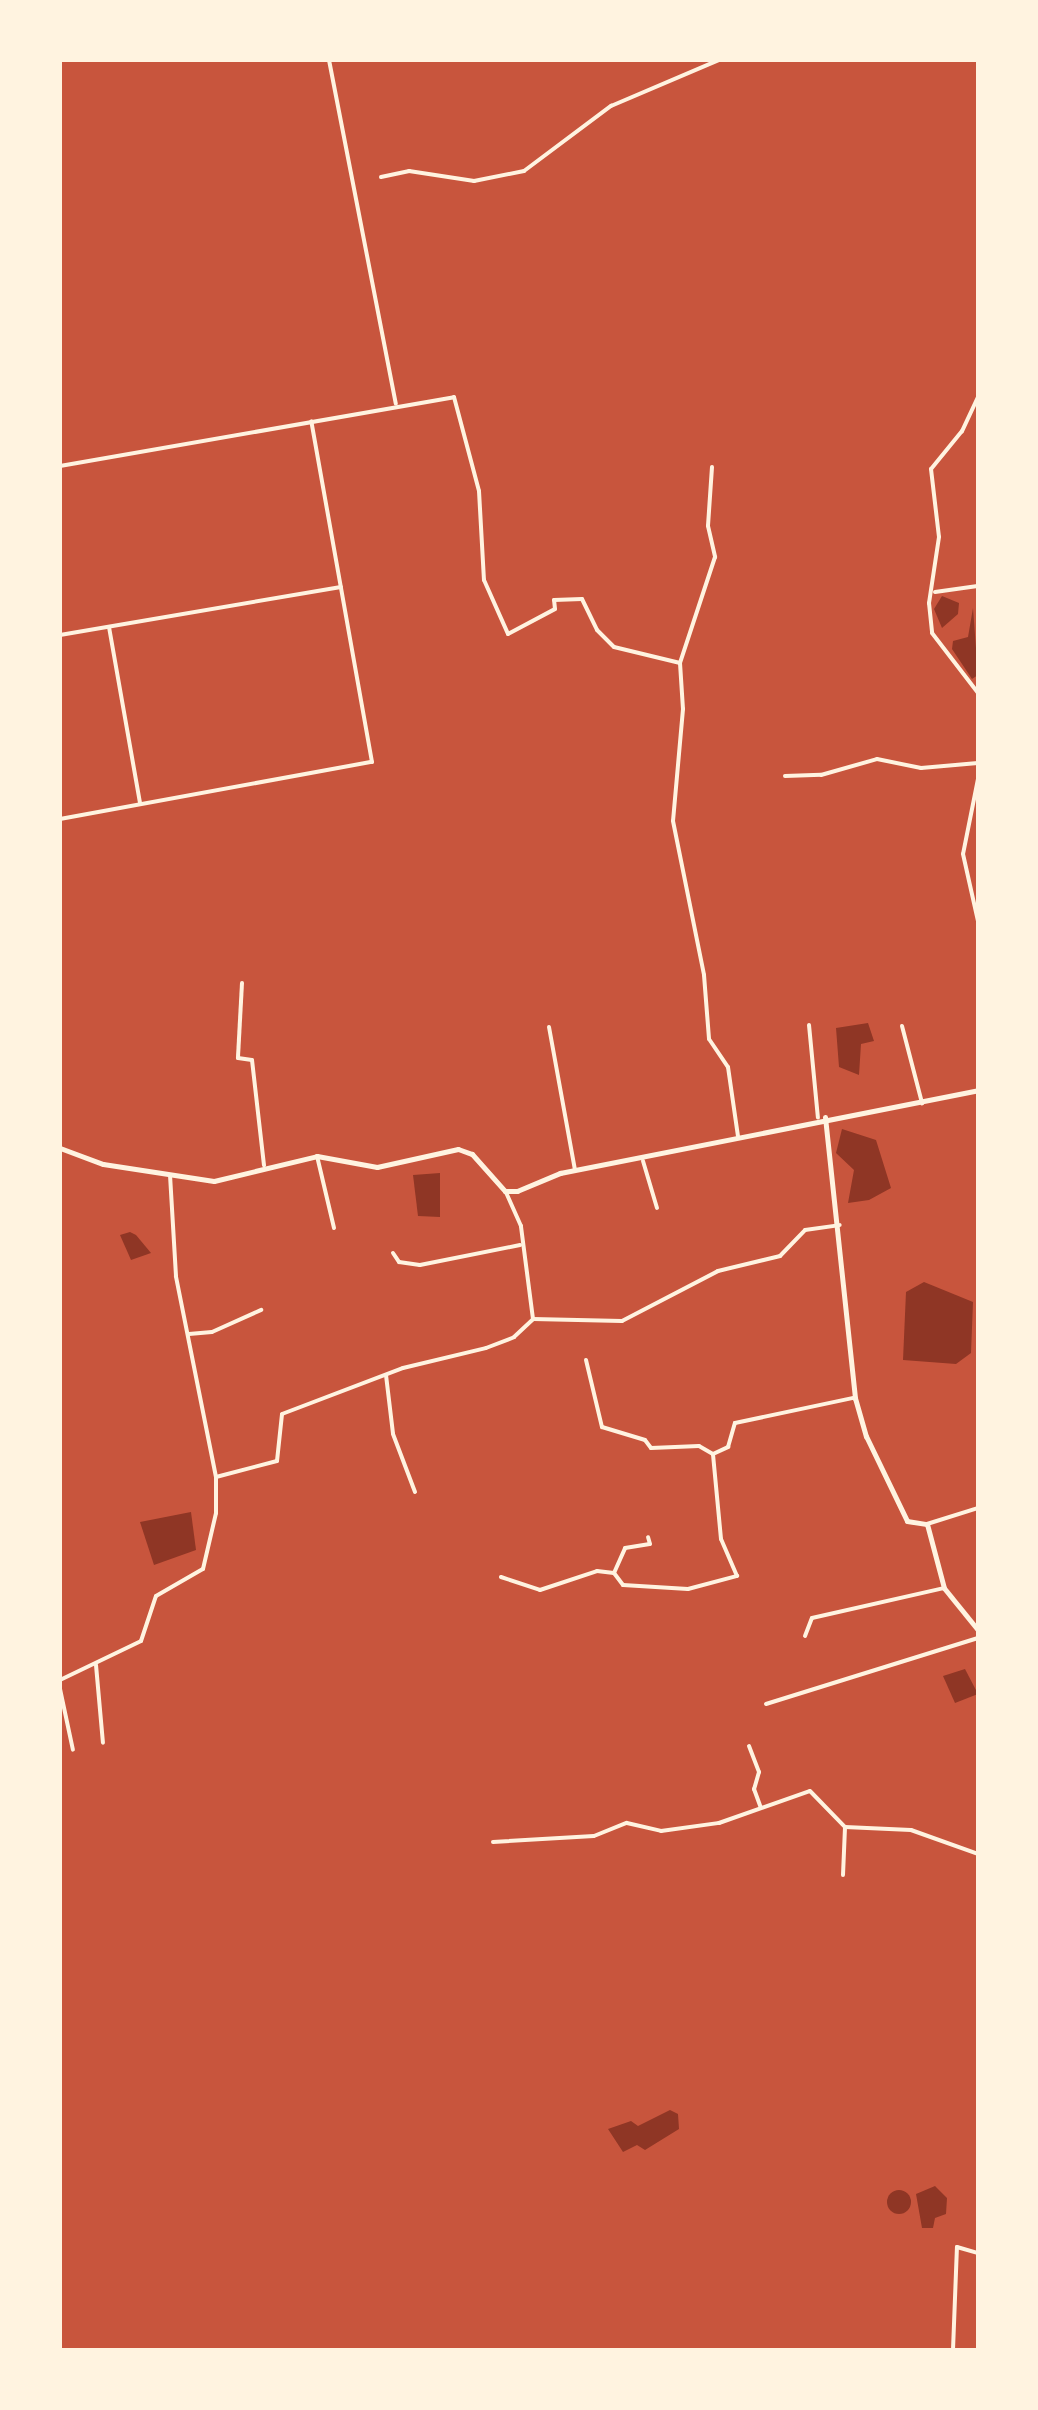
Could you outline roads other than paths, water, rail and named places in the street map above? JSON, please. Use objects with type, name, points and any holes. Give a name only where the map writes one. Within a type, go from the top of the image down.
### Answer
[{"type":"street","points":[[329,60],[396,404]]},
{"type":"street","points":[[381,177],[409,170],[474,181],[524,170],[611,106],[719,60]]},
{"type":"street","points":[[60,466],[396,404],[454,397],[479,492],[484,580],[508,634],[555,609],[554,600],[582,600],[596,630],[614,646],[680,664]]},
{"type":"street","points":[[978,398],[962,430],[930,470],[939,537],[935,592],[929,604],[932,633],[978,694]]},
{"type":"street","points":[[60,819],[372,762],[310,422]]},
{"type":"street","points":[[712,467],[708,526],[715,557],[680,664],[675,836],[704,975],[709,1039],[728,1067],[738,1136]]},
{"type":"street","points":[[935,592],[978,586]]},
{"type":"street","points":[[60,635],[342,587]]},
{"type":"street","points":[[109,627],[140,803]]},
{"type":"street","points":[[786,776],[822,775],[877,759],[921,768],[978,763]]},
{"type":"street","points":[[978,779],[963,854],[978,921]]},
{"type":"street","points":[[242,983],[238,1058],[252,1060],[264,1165]]},
{"type":"street","points":[[809,1026],[840,1225],[855,1398],[907,1521],[927,1524],[978,1508]]},
{"type":"street","points":[[902,1026],[922,1103]]},
{"type":"street","points":[[550,1027],[575,1170]]},
{"type":"street","points":[[505,1191],[575,1170],[643,1161],[821,1117],[922,1103],[978,1090]]},
{"type":"street","points":[[60,1148],[103,1164],[214,1180],[264,1165],[317,1156],[377,1167],[458,1149],[472,1154],[505,1191],[521,1226],[520,1245],[533,1319]]},
{"type":"street","points":[[317,1156],[334,1228]]},
{"type":"street","points":[[643,1161],[658,1208]]},
{"type":"street","points":[[60,1680],[141,1641],[156,1596],[203,1568],[216,1512],[216,1477],[176,1276],[170,1174]]},
{"type":"street","points":[[216,1477],[277,1460],[282,1414],[386,1374],[486,1348],[514,1337],[533,1319],[622,1321],[718,1271],[780,1256],[805,1230],[840,1225]]},
{"type":"street","points":[[393,1253],[399,1262],[420,1265],[520,1245]]},
{"type":"street","points":[[190,1334],[212,1332],[261,1310]]},
{"type":"street","points":[[586,1360],[602,1427],[645,1440],[652,1448],[699,1446],[712,1454]]},
{"type":"street","points":[[386,1374],[396,1446],[415,1492]]},
{"type":"street","points":[[712,1454],[728,1447],[735,1423],[855,1398]]},
{"type":"street","points":[[500,1578],[540,1590],[598,1571],[614,1573],[623,1585],[688,1589],[737,1576],[721,1539],[712,1454]]},
{"type":"street","points":[[766,1704],[978,1634],[944,1588],[927,1524]]},
{"type":"street","points":[[614,1573],[625,1548],[650,1544],[648,1537]]},
{"type":"street","points":[[804,1636],[812,1618],[944,1588]]},
{"type":"street","points":[[96,1665],[103,1743]]},
{"type":"street","points":[[60,1690],[73,1750]]},
{"type":"street","points":[[748,1746],[759,1772],[754,1789],[761,1808]]},
{"type":"street","points":[[493,1842],[594,1836],[626,1824],[678,1828],[761,1808],[810,1791],[845,1827],[912,1830],[978,1854]]},
{"type":"street","points":[[843,1874],[845,1827]]},
{"type":"street","points":[[952,2350],[957,2247],[978,2252]]}]
